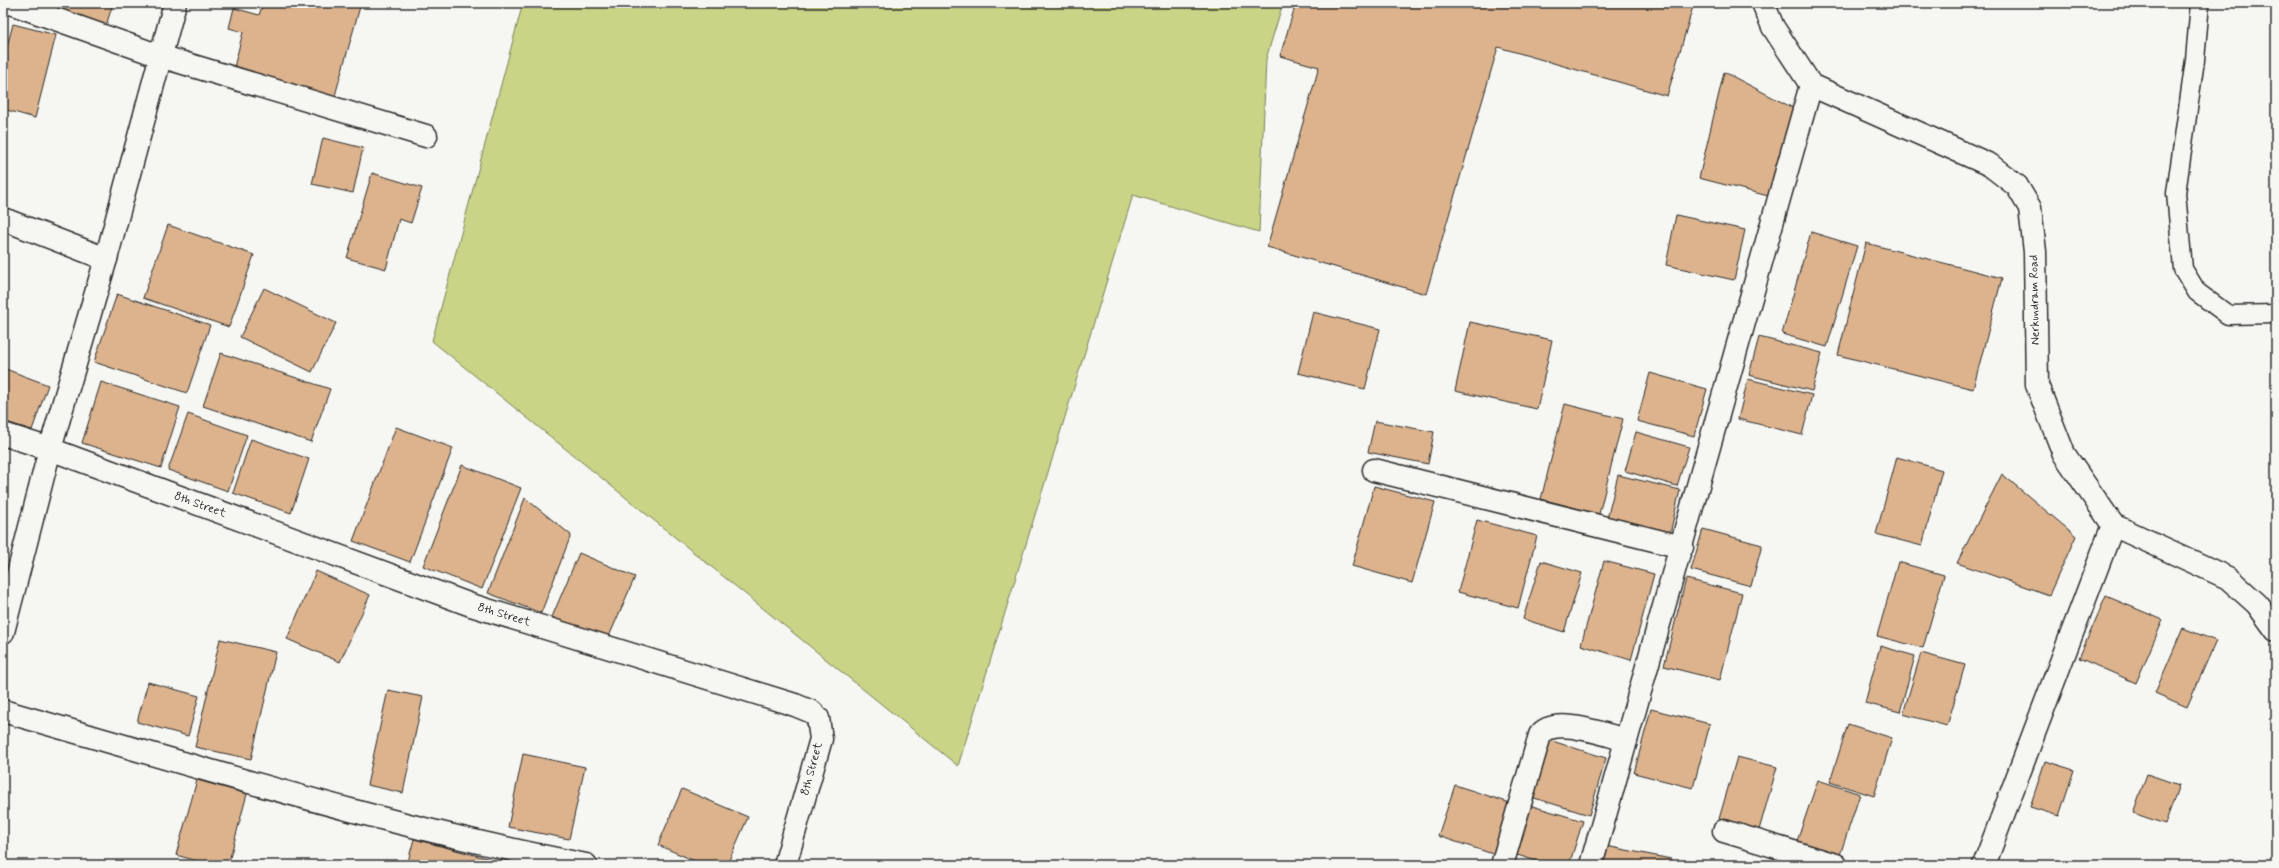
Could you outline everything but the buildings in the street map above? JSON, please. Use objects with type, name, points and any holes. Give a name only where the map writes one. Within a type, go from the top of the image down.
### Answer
[{"type":"street","points":[[10,3],[160,56],[426,136]]},
{"type":"street","points":[[3,632],[50,449],[106,259],[175,3]]},
{"type":"street","points":[[1591,865],[1812,85],[1773,27],[1763,3]]},
{"type":"street","name":"Nerkundram Road","points":[[1812,85],[1990,165],[2017,186],[2030,208],[2035,252],[2037,385],[2064,454],[2113,525]]},
{"type":"street","points":[[3,219],[106,259]]},
{"type":"street","name":"8th Street","points":[[3,434],[50,449],[471,605],[787,702],[812,712],[818,718],[821,739],[785,865]]},
{"type":"street","points":[[1374,470],[1682,547]]},
{"type":"street","points":[[1984,865],[2113,525],[2228,578],[2257,604],[2276,630]]},
{"type":"street","points":[[3,711],[326,804],[545,857],[586,865]]},
{"type":"street","points":[[1502,865],[1540,735],[1543,730],[1551,726],[1570,727],[1626,740]]},
{"type":"street","points":[[1724,831],[1836,865]]},
{"type":"lane","points":[[2200,3],[2195,60],[2176,194],[2183,269],[2197,292],[2228,315],[2276,314]]},
{"type":"green space","points":[[523,3],[1283,3],[1266,59],[1259,232],[1133,195],[958,766],[432,341]]}]
